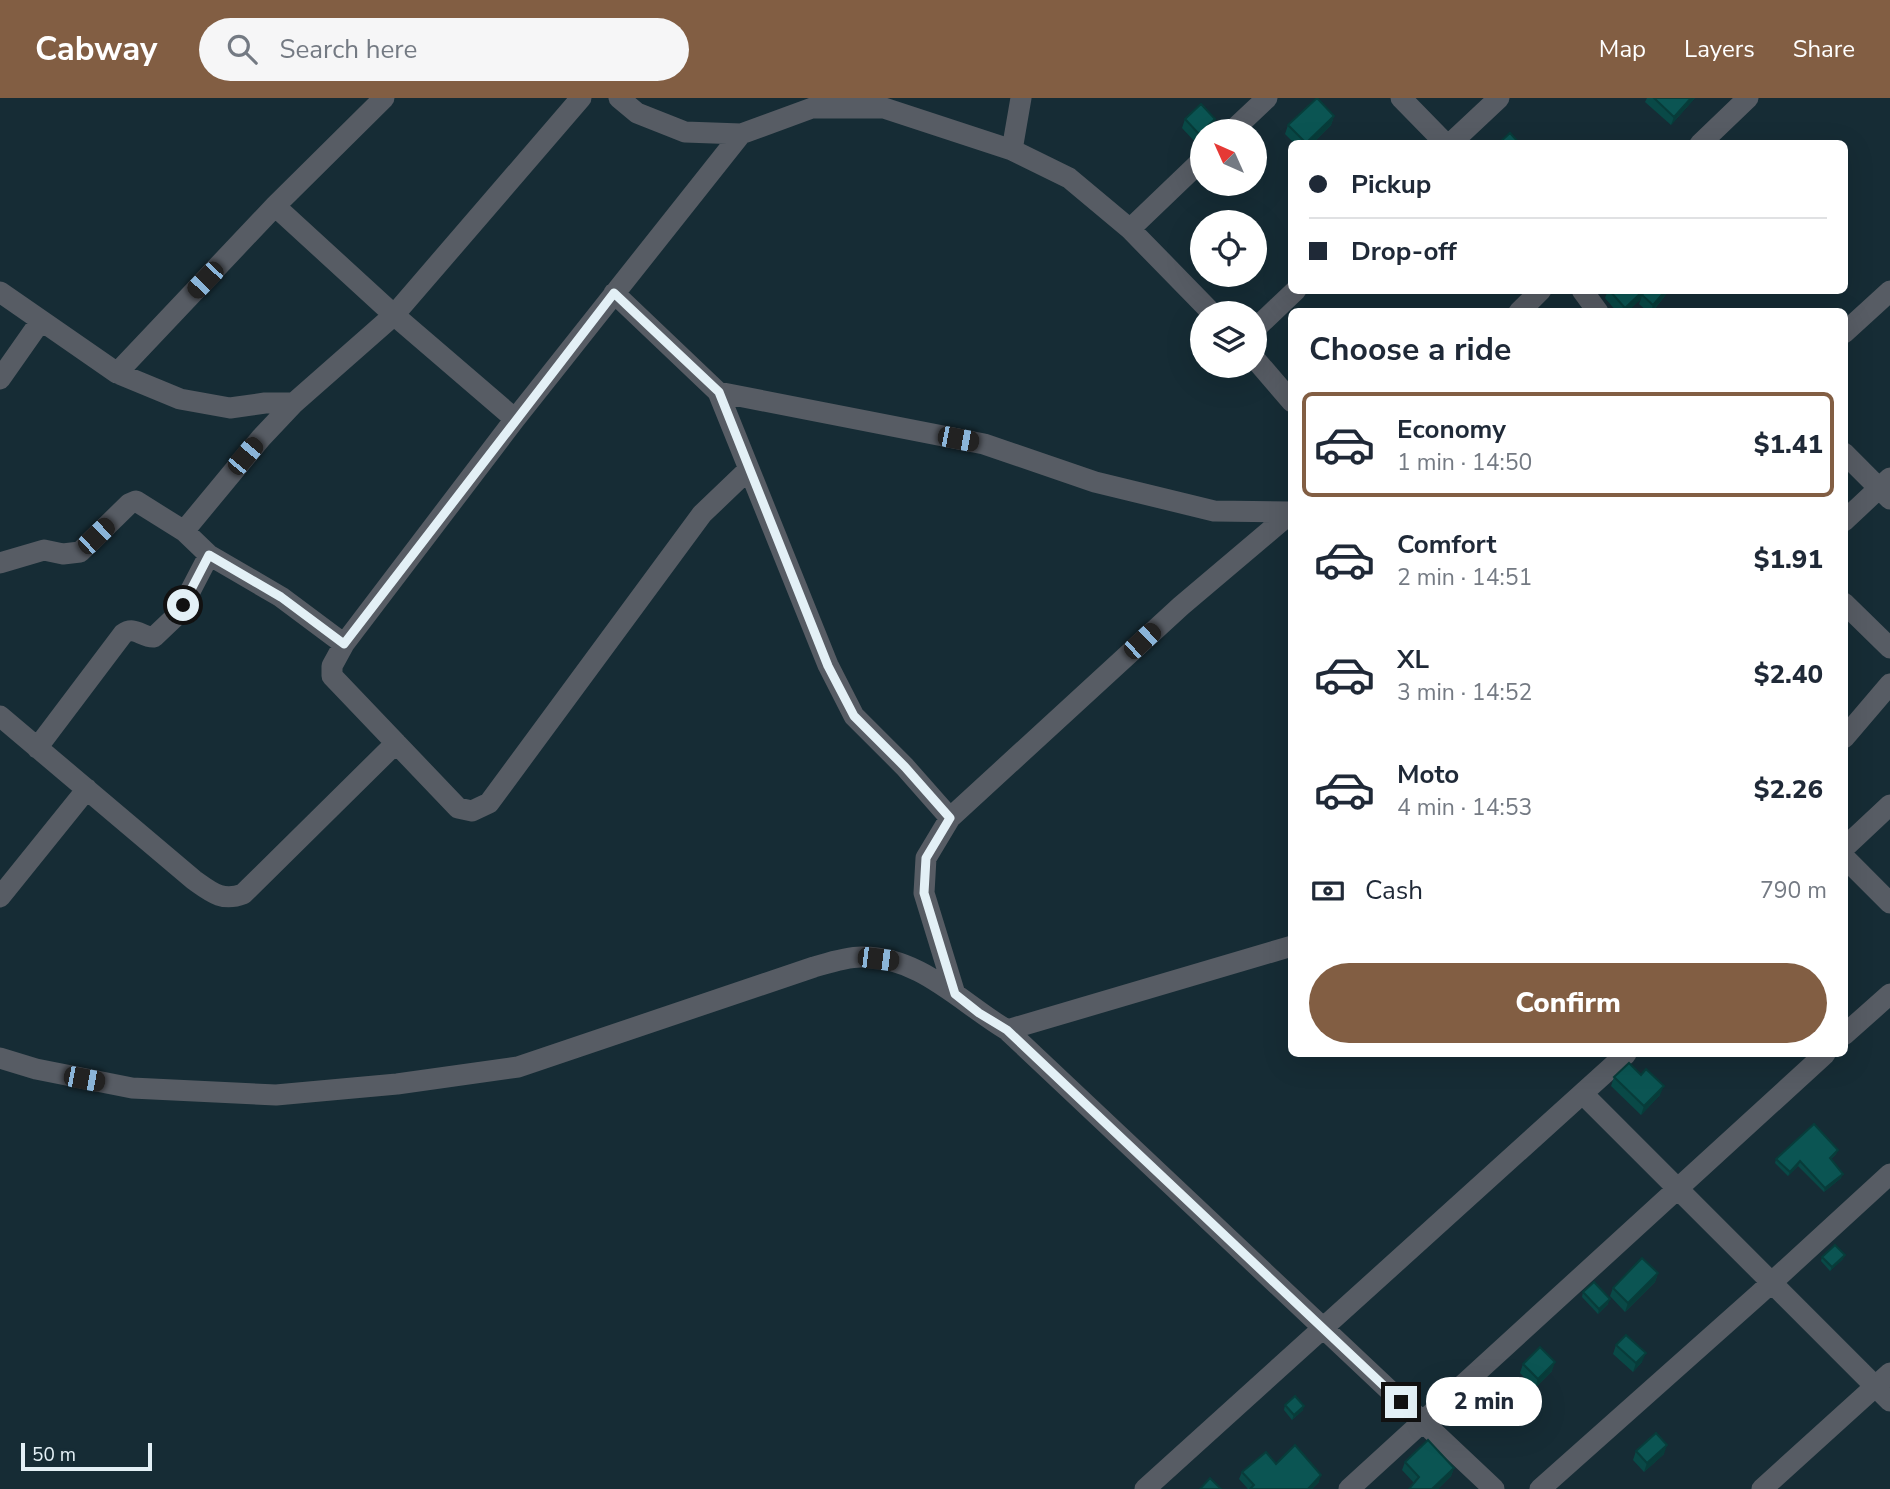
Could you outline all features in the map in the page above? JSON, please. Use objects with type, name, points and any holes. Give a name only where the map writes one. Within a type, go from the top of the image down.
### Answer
[{"type":"street","points":[[184,531],[261,438],[294,403],[394,315],[581,98]]},
{"type":"street","points":[[619,98],[637,113],[685,132],[741,134],[812,108],[882,103],[1012,150],[1069,178],[1130,229],[1200,301]]},
{"type":"street","points":[[1245,119],[1267,98]]},
{"type":"street","points":[[1401,98],[1444,140]]},
{"type":"street","points":[[1452,140],[1499,98]]},
{"type":"street","points":[[1704,140],[1748,98]]},
{"type":"street","points":[[1012,150],[1022,99]]},
{"type":"street","points":[[117,373],[373,101]]},
{"type":"street","points":[[741,134],[515,419],[344,644],[332,666],[332,676],[458,808],[472,811],[489,803],[702,514],[749,469]]},
{"type":"street","points":[[1130,229],[1190,172]]},
{"type":"street","points":[[275,206],[394,315],[515,419]]},
{"type":"street","points":[[1848,329],[1890,290]]},
{"type":"street","points":[[0,292],[117,373],[180,399],[230,408],[265,403],[294,403]]},
{"type":"street","points":[[614,293],[719,392],[828,666],[854,716],[905,767],[950,818]]},
{"type":"street","points":[[1267,318],[1292,294]]},
{"type":"street","points":[[1523,308],[1537,294]]},
{"type":"street","points":[[0,379],[40,322]]},
{"type":"street","points":[[1267,373],[1288,397]]},
{"type":"street","points":[[719,392],[984,444],[1095,482],[1214,511],[1288,512]]},
{"type":"street","points":[[1848,456],[1886,489],[1848,518]]},
{"type":"street","points":[[0,563],[44,550],[63,554],[80,552],[135,501],[184,531],[209,555],[281,597],[344,644]]},
{"type":"street","points":[[955,994],[924,893],[926,858],[950,818],[1181,606],[1288,515]]},
{"type":"street","points":[[37,748],[123,634],[134,630],[154,637],[174,618],[209,555]]},
{"type":"street","points":[[1848,607],[1890,648]]},
{"type":"street","points":[[1848,732],[1890,684]]},
{"type":"street","points":[[0,716],[215,895],[234,897],[243,894],[396,743]]},
{"type":"street","points":[[0,897],[87,789]]},
{"type":"street","points":[[1848,844],[1890,806]]},
{"type":"street","points":[[1848,861],[1890,904]]},
{"type":"street","points":[[1007,1030],[1288,947]]},
{"type":"street","points":[[0,1058],[36,1069],[132,1088],[276,1095],[397,1084],[518,1067],[814,967],[859,956],[897,961],[933,977],[979,1013],[1007,1030],[1494,1489]]},
{"type":"street","points":[[1848,1031],[1890,994]]},
{"type":"street","points":[[1145,1489],[1623,1057]]},
{"type":"street","points":[[1349,1489],[1822,1057]]},
{"type":"street","points":[[1583,1094],[1772,1282],[1885,1386],[1762,1489]]},
{"type":"street","points":[[1540,1489],[1890,1174]]},
{"type":"building","points":[[1317,98],[1334,116],[1309,140],[1303,140],[1288,125]]},
{"type":"building","points":[[1654,98],[1691,98],[1674,117]]},
{"type":"building","points":[[1201,104],[1215,119],[1190,119],[1190,124],[1185,119]]},
{"type":"building","points":[[1510,133],[1516,140],[1502,140]]},
{"type":"building","points":[[1613,294],[1640,294],[1625,308]]},
{"type":"building","points":[[1643,294],[1663,294],[1653,305]]},
{"type":"building","points":[[1629,1063],[1641,1075],[1646,1069],[1664,1086],[1644,1106],[1614,1077]]},
{"type":"building","points":[[1814,1124],[1838,1150],[1830,1158],[1843,1174],[1825,1188],[1800,1161],[1790,1172],[1776,1159]]},
{"type":"building","points":[[1835,1245],[1845,1255],[1832,1267],[1822,1257]]},
{"type":"building","points":[[1642,1258],[1658,1273],[1628,1303],[1613,1288]]},
{"type":"building","points":[[1594,1282],[1610,1299],[1599,1309],[1583,1292]]},
{"type":"building","points":[[1626,1335],[1646,1353],[1636,1363],[1616,1345]]},
{"type":"building","points":[[1540,1347],[1555,1362],[1538,1379],[1523,1364]]},
{"type":"building","points":[[1295,1396],[1304,1406],[1294,1415],[1285,1405]]},
{"type":"building","points":[[1656,1433],[1667,1445],[1647,1463],[1636,1451]]},
{"type":"building","points":[[1428,1440],[1454,1468],[1432,1489],[1409,1489],[1419,1477],[1405,1462]]},
{"type":"building","points":[[1295,1445],[1321,1475],[1308,1489],[1250,1489],[1254,1485],[1242,1472],[1266,1452],[1276,1464]]},
{"type":"building","points":[[1210,1478],[1221,1489],[1200,1489]]},
{"type":"route","points":[[183,605],[209,555],[281,597],[344,644],[614,293],[719,392],[828,666],[854,716],[905,767],[950,818],[926,858],[924,893],[955,994],[1007,1030],[1401,1402]]}]
